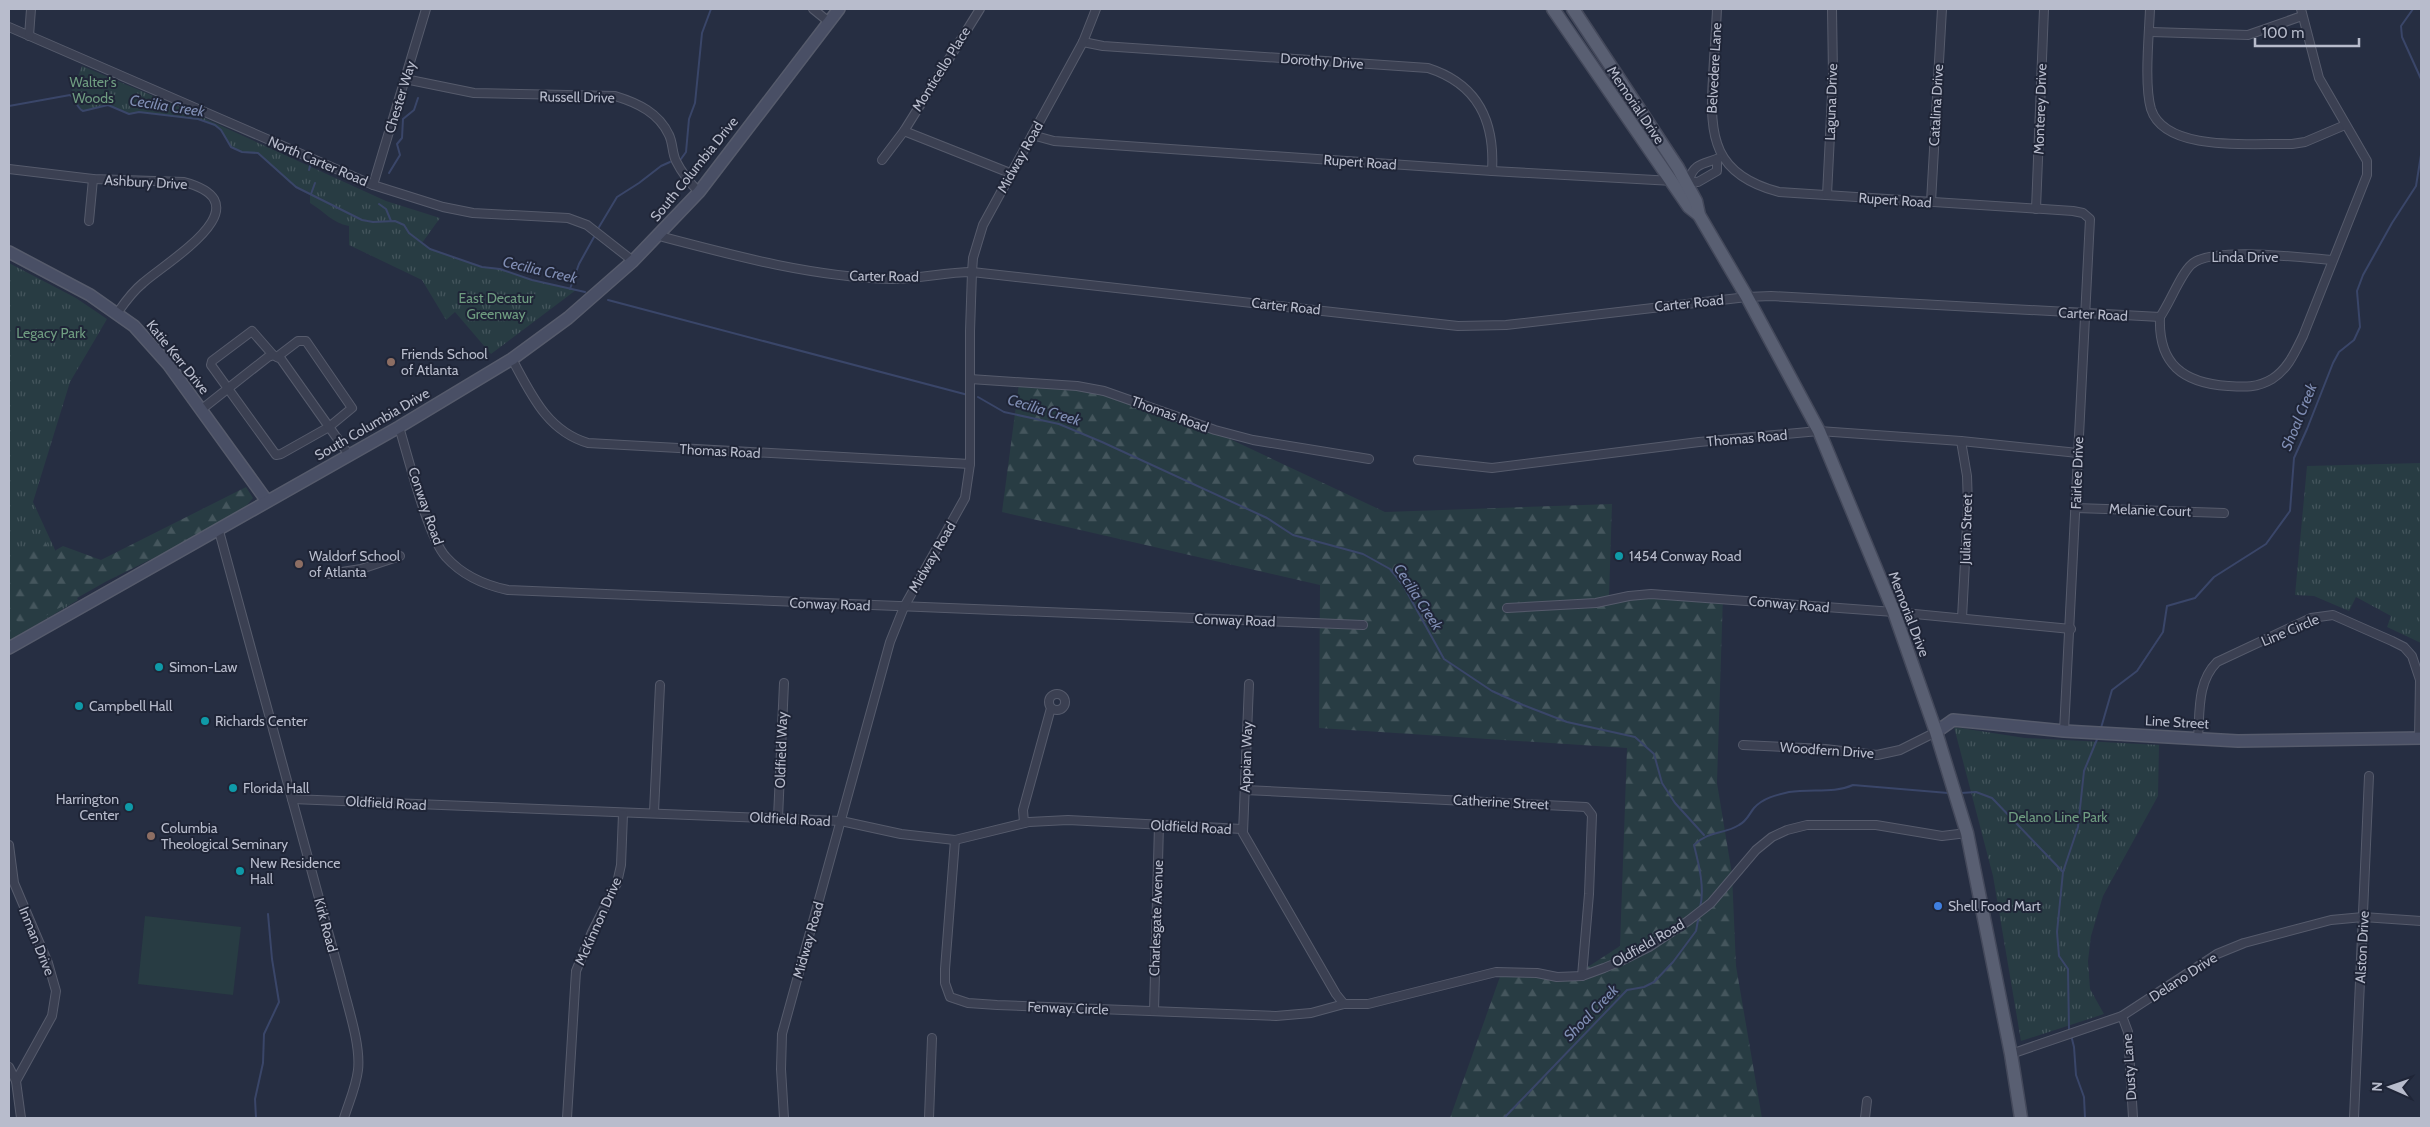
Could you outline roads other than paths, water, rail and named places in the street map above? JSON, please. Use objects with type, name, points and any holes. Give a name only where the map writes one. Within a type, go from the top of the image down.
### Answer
[{"type":"main road","name":"South Columbia Drive","points":[[9,648],[219,531],[267,501],[399,427],[512,359],[568,318],[659,236],[699,192],[839,9]]},
{"type":"main road","name":"Memorial Drive","points":[[1553,9],[1689,207],[1699,215]]},
{"type":"main road","name":"Memorial Drive","points":[[1573,9],[1687,180],[1696,201],[1699,215],[1748,297],[1819,431],[1894,612],[1936,732],[1967,833],[2021,1118]]},
{"type":"main road","name":"Katie Kerr Drive","points":[[9,252],[118,312],[153,345],[267,501]]},
{"type":"main road","name":"Line Street","points":[[1936,732],[1953,720],[2064,731],[2238,741],[2420,738]]},
{"type":"street","points":[[29,36],[31,9]]},
{"type":"street","name":"Chester Way","points":[[373,185],[426,9]]},
{"type":"street","points":[[813,9],[829,22]]},
{"type":"street","name":"Monticello Place","points":[[882,160],[904,131],[980,9]]},
{"type":"street","name":"Midway Road","points":[[784,1118],[781,1069],[782,1034],[890,642],[904,607],[965,498],[970,464],[972,272],[983,224],[1083,42],[1096,9]]},
{"type":"street","name":"Belvedere Lane","points":[[1717,9],[1711,122],[1720,157]]},
{"type":"street","name":"Laguna Drive","points":[[1827,195],[1833,75],[1832,9]]},
{"type":"street","name":"Catalina Drive","points":[[1931,202],[1942,9]]},
{"type":"street","name":"Monterey Drive","points":[[2036,209],[2044,9]]},
{"type":"street","points":[[2160,9],[2150,10],[2151,32],[2148,75],[2151,108],[2158,123],[2171,133],[2202,142],[2292,144],[2305,142],[2345,125]]},
{"type":"street","points":[[2151,32],[2248,35],[2301,12],[2319,78],[2367,161],[2367,175],[2291,360],[2282,372],[2258,387],[2214,385],[2185,377],[2176,370],[2168,357],[2160,328],[2160,317]]},
{"type":"street","name":"North Carter Road","points":[[9,26],[373,185],[443,207],[473,213],[568,218],[587,225],[633,261]]},
{"type":"street","name":"Dorothy Drive","points":[[1083,42],[1113,46],[1428,68],[1457,81],[1474,95],[1483,111],[1489,130],[1493,152],[1492,171]]},
{"type":"street","name":"Russell Drive","points":[[405,79],[474,93],[615,96],[636,102],[656,116],[670,136],[675,160],[685,178],[699,192]]},
{"type":"street","points":[[904,131],[1010,174]]},
{"type":"street","name":"Rupert Road","points":[[1032,135],[1054,141],[1492,171],[1698,182],[1717,171],[1720,157]]},
{"type":"street","points":[[1687,180],[1694,170],[1710,159],[1720,157]]},
{"type":"street","name":"Rupert Road","points":[[1720,157],[1738,175],[1756,186],[1779,192],[2073,211],[2088,216]]},
{"type":"street","name":"Ashbury Drive","points":[[9,169],[93,179],[184,182],[197,186],[213,200],[217,214],[210,228],[142,284],[118,312]]},
{"type":"street","points":[[89,221],[93,179]]},
{"type":"street","name":"Fairlee Drive","points":[[2064,731],[2071,629],[2071,577],[2086,314],[2090,225],[2088,216]]},
{"type":"street","name":"Carter Road","points":[[659,236],[781,266],[830,275],[894,279],[972,272],[1458,326],[1506,325],[1748,297],[2160,317]]},
{"type":"street","name":"Linda Drive","points":[[2160,317],[2170,303],[2191,264],[2202,258],[2253,255],[2332,260]]},
{"type":"street","points":[[202,410],[227,389],[268,357],[275,356],[298,341],[306,341],[352,408],[351,411],[329,427],[281,454],[276,455],[227,389],[210,365],[212,361],[249,332],[255,332],[275,356],[281,359],[329,427],[349,455]]},
{"type":"street","name":"Thomas Road","points":[[512,359],[546,417],[573,439],[588,443],[970,464]]},
{"type":"street","name":"Thomas Road","points":[[970,379],[1077,386],[1104,391],[1215,430],[1253,440],[1369,459]]},
{"type":"street","name":"Conway Road","points":[[399,427],[435,538],[445,556],[471,578],[486,585],[518,590],[1363,625]]},
{"type":"street","name":"Thomas Road","points":[[1418,460],[1492,468],[1699,442],[1819,431],[1960,441],[2078,453]]},
{"type":"street","name":"Julian Street","points":[[1960,441],[1967,476],[1968,506],[1962,618]]},
{"type":"street","name":"Melanie Court","points":[[2076,508],[2224,513]]},
{"type":"street","name":"Kirk Road","points":[[219,531],[340,979],[356,1048],[358,1068],[354,1090],[344,1118]]},
{"type":"street","points":[[329,574],[361,568],[400,556]]},
{"type":"street","name":"Conway Road","points":[[1507,608],[1596,603],[1629,596],[1651,594],[1894,612],[2071,629]]},
{"type":"street","name":"Line Circle","points":[[2198,738],[2202,684],[2209,671],[2217,662],[2311,618],[2333,615],[2398,644],[2412,656],[2420,680],[2420,738]]},
{"type":"street","name":"Oldfield Way","points":[[778,818],[784,683]]},
{"type":"street","name":"Appian Way","points":[[1242,829],[1249,684]]},
{"type":"street","points":[[654,812],[660,685]]},
{"type":"street","points":[[1024,823],[1023,810],[1048,711],[1051,708]]},
{"type":"street","name":"Woodfern Drive","points":[[1743,746],[1824,748],[1877,755],[1900,750],[1936,732]]},
{"type":"street","name":"Alston Drive","points":[[2354,1118],[2369,776]]},
{"type":"street","name":"Catherine Street","points":[[1245,790],[1586,807],[1592,815],[1589,894],[1582,976]]},
{"type":"street","name":"Oldfield Road","points":[[292,799],[623,814],[654,812],[840,821],[901,834],[954,840],[1024,823],[1068,820],[1242,829],[1245,838],[1344,1004],[1368,1004],[1387,1001],[1496,972],[1537,973],[1557,977],[1582,976],[1621,962],[1695,916],[1721,892],[1739,867],[1756,850],[1772,837],[1788,830],[1807,826],[1876,825],[1942,836],[1967,833]]},
{"type":"street","name":"McKinnon Drive","points":[[566,1118],[576,972],[592,932],[617,883],[625,826],[623,814]]},
{"type":"street","name":"Charlesgate Avenue","points":[[1154,1011],[1159,825]]},
{"type":"street","name":"Fenway Circle","points":[[954,840],[945,969],[945,983],[950,997],[968,1003],[1276,1016],[1311,1013],[1344,1004]]},
{"type":"street","name":"Inman Drive","points":[[9,845],[14,883],[48,964],[56,990],[52,1016],[16,1081]]},
{"type":"street","name":"Delano Drive","points":[[2010,1054],[2122,1016],[2216,954],[2244,942],[2331,920],[2363,917],[2421,921]]},
{"type":"street","name":"Dusty Lane","points":[[2122,1016],[2128,1032],[2133,1118]]},
{"type":"street","points":[[929,1118],[932,1038]]},
{"type":"street","points":[[9,1068],[16,1081],[21,1118]]},
{"type":"street","points":[[1865,1118],[1866,1101]]},
{"type":"waterway","points":[[681,159],[686,152],[689,119],[695,103],[702,33],[711,9]]},
{"type":"waterway","name":"Shoal Creek","points":[[2413,9],[2401,26],[2402,37],[2421,79]]},
{"type":"waterway","name":"Cecilia Creek","points":[[9,106],[70,95],[83,111],[108,105],[129,114],[139,112],[198,119],[215,125],[221,130],[231,147],[242,152],[258,153],[296,187],[362,220],[373,222],[395,221],[404,225],[409,233],[430,249],[482,267],[500,269],[532,280],[585,292]]},
{"type":"waterway","points":[[389,173],[400,155],[397,144],[402,138],[403,119],[414,110],[418,98]]},
{"type":"waterway","name":"Shoal Creek","points":[[2101,728],[2112,690],[2137,671],[2163,632],[2167,606],[2195,598],[2214,577],[2266,544],[2290,511],[2294,458],[2333,363],[2339,352],[2354,340],[2360,327],[2357,291],[2363,275],[2392,223],[2416,186],[2421,155]]},
{"type":"waterway","points":[[309,170],[311,162]]},
{"type":"waterway","points":[[599,227],[617,197],[661,166],[670,162]]},
{"type":"waterway","points":[[311,194],[315,183]]},
{"type":"waterway","points":[[379,204],[386,209],[391,221]]},
{"type":"waterway","points":[[570,289],[579,264],[594,237]]},
{"type":"waterway","name":"Cecilia Creek","points":[[608,300],[968,395]]},
{"type":"waterway","name":"Cecilia Creek","points":[[978,397],[1004,412],[1059,424],[1267,518],[1293,535],[1363,554],[1390,569],[1403,585],[1444,659],[1492,691],[1523,705],[1567,722],[1635,737],[1654,754],[1662,783],[1675,803],[1704,835]]},
{"type":"waterway","points":[[2069,1031],[2068,969],[2059,956],[2057,932],[2063,872],[2078,827],[2084,771],[2098,737]]},
{"type":"waterway","name":"Shoal Creek","points":[[1700,908],[1702,885],[1694,845],[1706,837],[1742,823],[1754,808],[1766,799],[1789,792],[1830,790],[1853,785],[1948,793]]},
{"type":"waterway","name":"Shoal Creek","points":[[1961,793],[1976,792],[1992,798],[2063,872]]},
{"type":"waterway","points":[[256,1118],[255,1099],[263,1063],[264,1034],[279,1002],[272,959],[268,914]]},
{"type":"waterway","name":"Shoal Creek","points":[[1504,1118],[1627,990],[1644,987],[1654,982],[1673,962],[1696,931],[1699,915]]},
{"type":"waterway","points":[[2071,1035],[2076,1075],[2084,1097],[2085,1118]]},
{"type":"place","name":"Friends School of Atlanta","points":[[391,362]]},
{"type":"place","name":"1454 Conway Road","points":[[1619,556]]},
{"type":"place","name":"Waldorf School of Atlanta","points":[[299,564]]},
{"type":"place","name":"Simon-Law","points":[[159,667]]},
{"type":"place","name":"Campbell Hall","points":[[79,706]]},
{"type":"place","name":"Richards Center","points":[[205,721]]},
{"type":"place","name":"Florida Hall","points":[[233,788]]},
{"type":"place","name":"Harrington Center","points":[[129,807]]},
{"type":"place","name":"Columbia Theological Seminary","points":[[151,836]]},
{"type":"place","name":"New Residence Hall","points":[[240,871]]},
{"type":"place","name":"Shell Food Mart","points":[[1938,906]]},
{"type":"park label","name":"Walter's Woods","points":[[93,90]]},
{"type":"park label","name":"East Decatur Greenway","points":[[496,306]]},
{"type":"park label","name":"Legacy Park","points":[[51,333]]},
{"type":"park label","name":"Delano Line Park","points":[[2058,817]]}]
